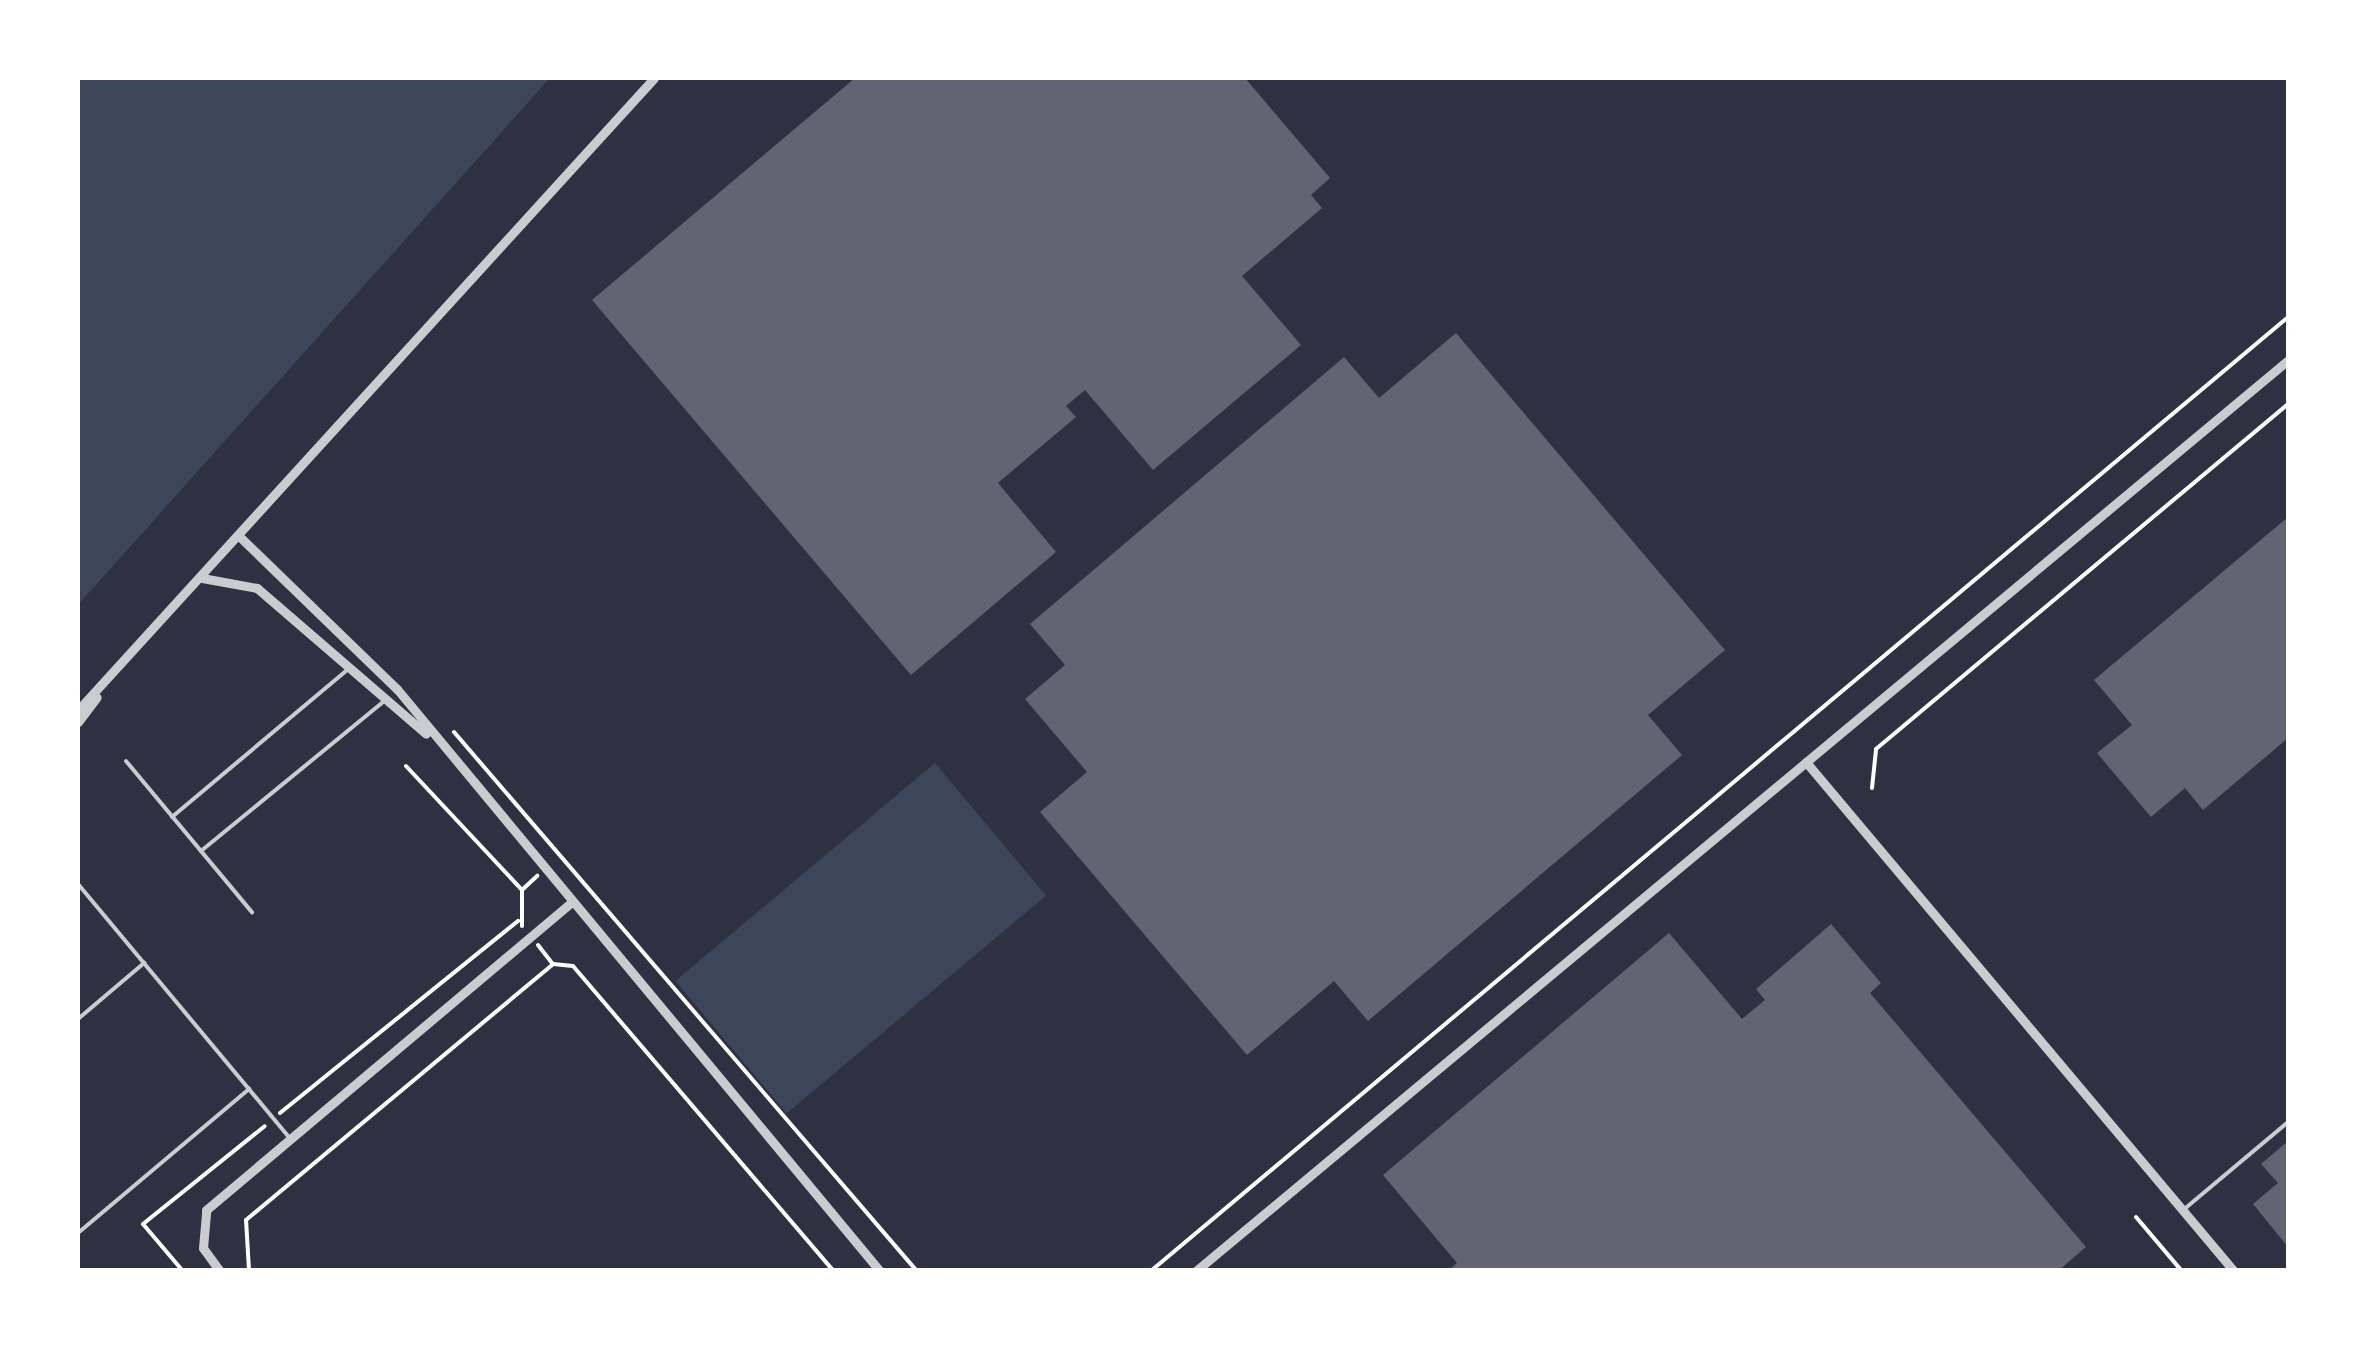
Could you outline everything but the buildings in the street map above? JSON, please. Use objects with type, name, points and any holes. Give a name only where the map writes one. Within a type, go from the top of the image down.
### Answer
[{"type":"street","points":[[78,710],[241,538],[654,78]]},
{"type":"street","points":[[1197,1270],[2288,360]]},
{"type":"street","points":[[241,538],[397,689],[435,742],[879,1270]]},
{"type":"street","points":[[202,578],[257,588],[435,742]]},
{"type":"street","points":[[78,722],[120,667]]},
{"type":"street","points":[[1806,762],[2233,1270]]},
{"type":"street","points":[[219,1270],[203,1248],[206,1210],[570,904]]},
{"type":"lane","points":[[172,816],[350,667]]},
{"type":"lane","points":[[201,851],[387,699]]},
{"type":"lane","points":[[126,761],[252,912]]},
{"type":"lane","points":[[78,884],[290,1137]]},
{"type":"lane","points":[[78,1019],[144,964]]},
{"type":"lane","points":[[78,1233],[249,1089]]},
{"type":"lane","points":[[2182,1210],[2288,1122]]},
{"type":"path","points":[[1152,1270],[2288,317]]},
{"type":"path","points":[[1872,788],[1876,749],[2288,404]]},
{"type":"path","points":[[454,732],[916,1270]]},
{"type":"path","points":[[182,1270],[143,1224],[518,921],[522,890],[406,766]]},
{"type":"path","points":[[518,921],[553,964],[573,966],[833,1270]]},
{"type":"path","points":[[249,1270],[246,1220],[553,964]]},
{"type":"path","points":[[2136,1217],[2181,1270]]},
{"type":"shaded area","points":[[78,78],[550,78],[78,605]]},
{"type":"shaded area","points":[[935,763],[1046,896],[787,1113],[675,981]]}]
